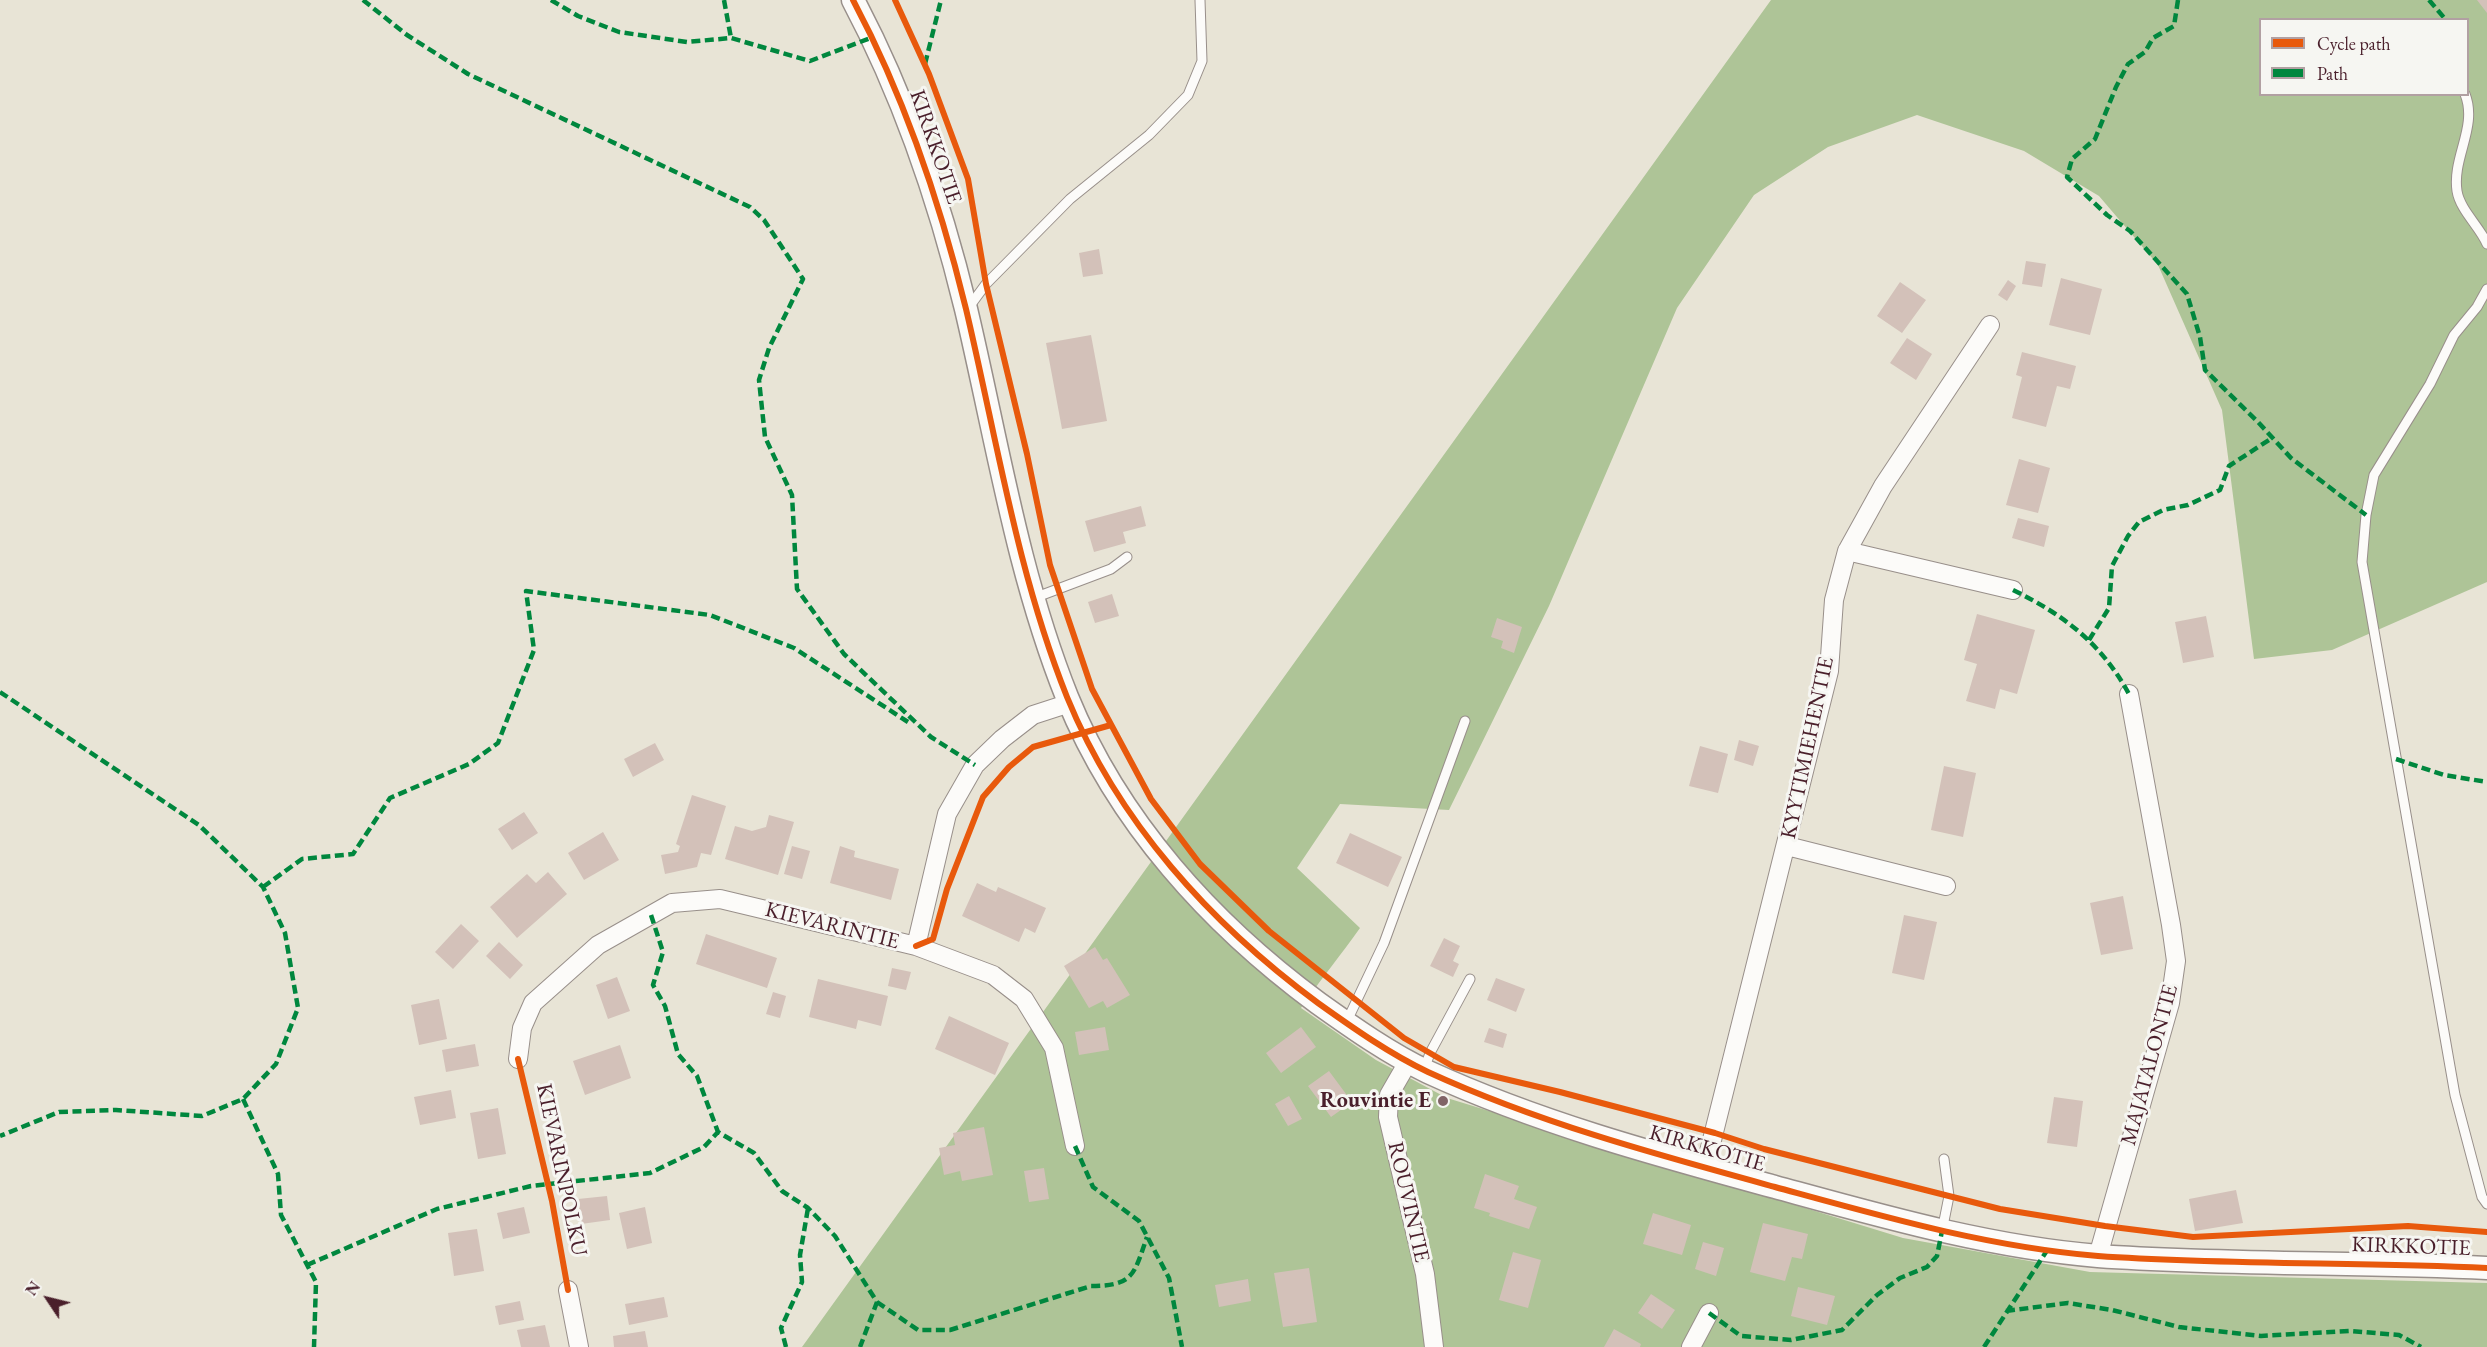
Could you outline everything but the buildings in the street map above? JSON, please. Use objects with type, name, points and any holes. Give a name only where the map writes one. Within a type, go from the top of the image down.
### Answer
[{"type":"street","name":"KIRKKOTIE","points":[[853,0],[873,37],[914,132],[935,196],[966,311],[1013,525],[1032,599],[1070,703],[1109,778],[1138,825],[1173,871],[1218,920],[1287,980],[1346,1023],[1416,1066],[1506,1105],[1705,1168],[1942,1231],[1996,1242],[2098,1256],[2487,1268]]},
{"type":"street","name":"KYYTIMIEHENTIE","points":[[1705,1168],[1829,671],[1834,600],[1846,551],[1883,486],[1990,325]]},
{"type":"street","points":[[1846,551],[2013,590]]},
{"type":"street","name":"MAJATALONTIE","points":[[2098,1256],[2170,1003],[2176,961],[2129,694]]},
{"type":"street","name":"KIEVARINTIE","points":[[518,1059],[522,1028],[533,1003],[597,945],[672,903],[720,898],[916,946],[947,814],[975,765],[1002,739],[1033,715],[1070,703]]},
{"type":"street","points":[[1787,846],[1946,886]]},
{"type":"street","points":[[916,946],[993,975],[1023,999],[1054,1048],[1075,1146]]},
{"type":"street","name":"ROUVINTIE","points":[[1416,1066],[1389,1095],[1388,1117],[1425,1274],[1434,1347]]},
{"type":"street","points":[[568,1290],[579,1347]]},
{"type":"street","points":[[1691,1347],[1709,1313]]},
{"type":"lane","points":[[966,311],[986,284],[1070,199],[1149,135],[1188,95],[1202,61],[1200,0]]},
{"type":"lane","points":[[2465,96],[2470,120],[2458,159],[2457,193],[2487,244]]},
{"type":"lane","points":[[2487,289],[2477,307],[2454,335],[2430,384],[2374,476],[2366,515],[2362,562],[2455,1095],[2482,1197],[2487,1204]]},
{"type":"lane","points":[[1032,599],[1111,569],[1127,557]]},
{"type":"lane","points":[[1346,1023],[1384,943],[1465,721]]},
{"type":"lane","points":[[1416,1066],[1430,1053],[1470,979]]},
{"type":"lane","points":[[1942,1231],[1949,1196],[1944,1159]]},
{"type":"green space","points":[[1771,0],[2487,0],[2487,582],[2332,650],[2254,659],[2222,410],[2158,265],[2099,196],[2024,151],[1917,115],[1828,147],[1754,195],[1677,308],[1549,606],[1449,810],[1340,804],[1297,868],[1360,928],[1301,1008],[1376,1060],[1447,1098],[1903,1238],[2090,1272],[2487,1283],[2487,1347],[802,1347]]},
{"type":"marked path","points":[[363,0],[407,35],[468,74],[750,207],[764,220],[803,279],[769,348],[759,380],[765,437],[792,495],[797,589],[844,654],[931,737],[975,765]]},
{"type":"marked path","points":[[551,0],[578,16],[619,32],[687,42],[731,38],[810,61],[873,37]]},
{"type":"marked path","points":[[724,0],[731,38]]},
{"type":"marked path","points":[[925,64],[941,0]]},
{"type":"marked path","points":[[2178,0],[2174,26],[2153,38],[2145,52],[2128,64],[2095,139],[2072,159],[2067,177],[2107,215],[2130,231],[2187,294],[2200,337],[2205,370],[2291,458],[2366,515]]},
{"type":"marked path","points":[[2429,0],[2444,18]]},
{"type":"marked path","points":[[2089,640],[2109,608],[2112,566],[2128,536],[2139,522],[2163,510],[2188,505],[2220,490],[2229,466],[2272,438]]},
{"type":"marked path","points":[[2013,590],[2065,620],[2080,632],[2106,660],[2129,694]]},
{"type":"marked path","points":[[263,887],[302,859],[353,854],[390,798],[469,764],[498,743],[534,650],[526,591],[710,615],[794,648],[908,722]]},
{"type":"marked path","points":[[0,692],[199,825],[263,887],[285,933],[298,1008],[276,1064],[243,1099],[202,1116],[116,1110],[59,1112],[0,1136]]},
{"type":"marked path","points":[[2396,759],[2444,775],[2487,782]]},
{"type":"marked path","points":[[651,915],[663,952],[653,985],[665,1006],[678,1054],[697,1076],[718,1132],[754,1153],[782,1191],[808,1208],[835,1236],[877,1302],[860,1347]]},
{"type":"marked path","points":[[243,1099],[278,1174],[281,1215],[316,1282],[314,1347]]},
{"type":"marked path","points":[[307,1265],[437,1209],[531,1186],[650,1173],[704,1147],[718,1132]]},
{"type":"marked path","points":[[1075,1146],[1093,1187],[1139,1221],[1169,1278],[1182,1347]]},
{"type":"marked path","points":[[786,1347],[781,1328],[802,1282],[800,1255],[808,1208]]},
{"type":"marked path","points":[[1709,1313],[1741,1336],[1791,1340],[1842,1330],[1877,1295],[1900,1278],[1927,1267],[1937,1256],[1942,1231]]},
{"type":"marked path","points":[[877,1302],[918,1330],[950,1330],[1091,1286],[1116,1284],[1124,1280],[1135,1269],[1147,1237]]},
{"type":"marked path","points":[[1984,1347],[2048,1249]]},
{"type":"marked path","points":[[2006,1311],[2068,1303],[2112,1310],[2179,1327],[2261,1336],[2350,1331],[2399,1335],[2421,1347]]},
{"type":"cycle path","points":[[853,0],[889,75],[933,190],[966,309],[1009,505],[1034,602],[1067,697],[1088,743],[1141,828],[1172,867],[1241,939],[1318,1003],[1414,1065],[1513,1107],[1599,1137],[1687,1163],[1935,1229],[2016,1246],[2098,1256],[2195,1261],[2487,1268]]},
{"type":"cycle path","points":[[895,0],[929,74],[968,179],[986,284],[1027,454],[1050,565],[1092,689],[1151,799],[1200,864],[1269,931],[1404,1038],[1454,1067],[1560,1092],[1715,1133],[1764,1149],[2000,1209],[2193,1237],[2408,1226],[2487,1232]]},
{"type":"cycle path","points":[[916,946],[933,939],[947,889],[983,797],[1009,767],[1033,747],[1111,725]]},
{"type":"cycle path","name":"KIEVARINPOLKU","points":[[518,1059],[552,1201],[568,1290]]},
{"type":"place","name":"Rouvintie E","points":[[1443,1101]]}]
